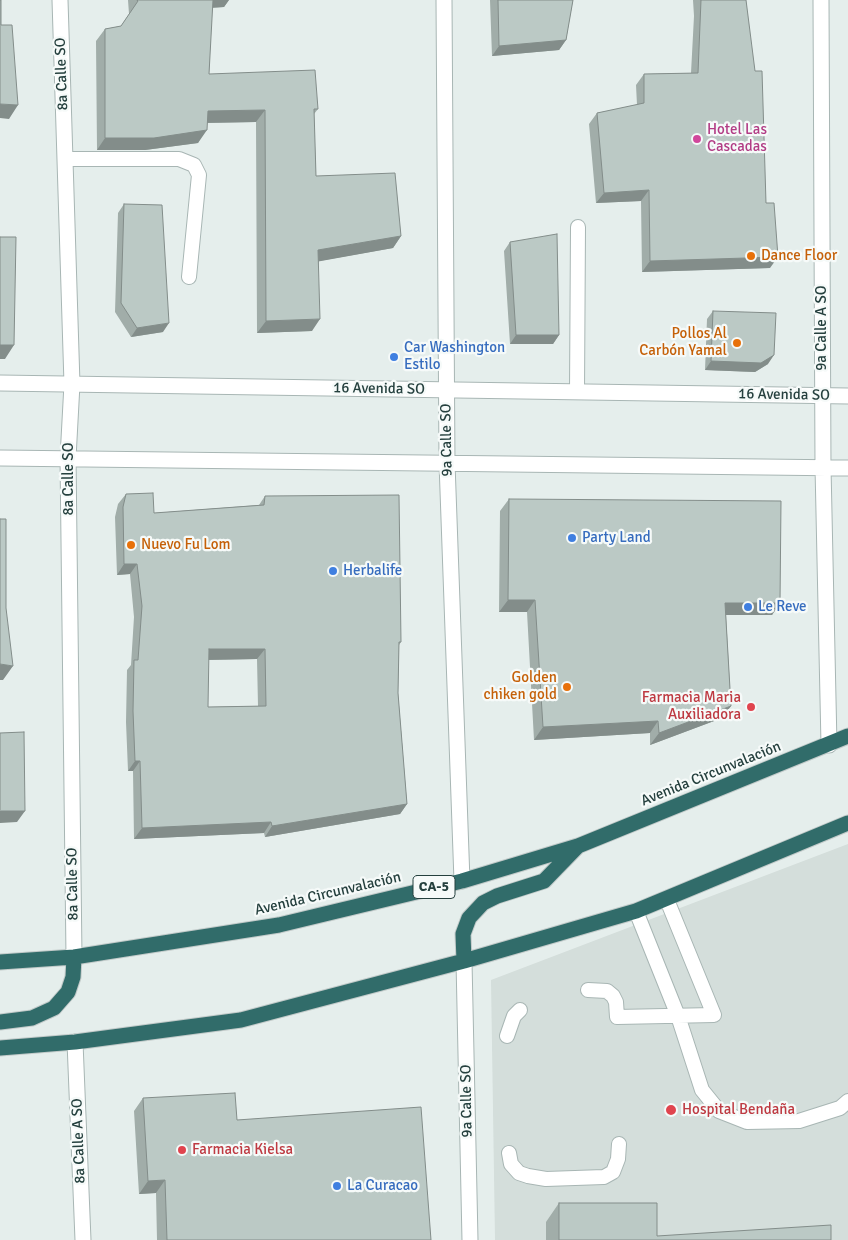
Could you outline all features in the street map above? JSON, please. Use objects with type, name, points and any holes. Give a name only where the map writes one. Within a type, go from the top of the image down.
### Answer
[{"type":"highway","name":"Avenida Circunvalación","points":[[0,962],[74,957],[278,925],[462,880],[578,846],[848,736]]},
{"type":"highway","points":[[0,1048],[76,1042],[241,1020],[464,961],[636,911],[667,900],[848,823]]},
{"type":"highway","points":[[464,961],[463,934],[469,918],[483,903],[544,881],[578,846]]},
{"type":"highway","points":[[0,1022],[32,1018],[54,1008],[68,992],[73,976],[74,957]]},
{"type":"street","name":"8a Calle SO","points":[[60,0],[72,384],[68,458],[74,957]]},
{"type":"street","name":"9a Calle SO","points":[[444,0],[447,463],[462,880]]},
{"type":"street","name":"9a Calle A SO","points":[[821,0],[822,396],[829,745]]},
{"type":"street","name":"16 Avenida SO","points":[[0,383],[848,396]]},
{"type":"street","points":[[0,458],[848,468]]},
{"type":"street","name":"9a Calle SO","points":[[464,961],[470,1240]]},
{"type":"street","name":"8a Calle A SO","points":[[76,1042],[83,1240]]},
{"type":"lane","points":[[65,159],[179,159],[194,165],[198,175],[189,277]]},
{"type":"lane","points":[[577,392],[578,227]]},
{"type":"lane","points":[[588,990],[607,991],[613,996],[616,1002],[617,1018],[714,1015],[667,900]]},
{"type":"lane","points":[[636,911],[678,1016],[702,1090],[719,1111],[747,1122],[799,1121],[840,1108],[848,1101]]},
{"type":"lane","points":[[507,1036],[514,1016],[520,1010]]},
{"type":"lane","points":[[509,1153],[511,1164],[519,1173],[528,1176],[546,1179],[604,1177],[613,1172],[618,1159],[619,1144]]},
{"type":"shaded area","name":"Hospital Bendaña","points":[[848,844],[848,1240],[495,1240],[491,980]]},
{"type":"building","points":[[0,0],[1,25],[12,25],[18,105],[0,104]]},
{"type":"building","points":[[137,0],[213,0],[209,74],[315,70],[318,109],[314,109],[316,176],[395,173],[401,236],[318,250],[320,319],[266,321],[265,110],[208,111],[207,130],[154,138],[105,138],[105,29],[121,26]]},
{"type":"building","points":[[498,0],[573,0],[566,40],[499,46]]},
{"type":"building","points":[[701,0],[746,0],[755,71],[762,71],[766,203],[774,203],[778,257],[650,261],[649,190],[604,193],[597,113],[644,103],[644,74],[698,73]]},
{"type":"building","points":[[124,204],[162,205],[169,323],[137,328],[121,303]]},
{"type":"building","points":[[557,234],[559,335],[516,335],[510,242]]},
{"type":"building","points":[[0,237],[16,237],[14,345],[0,345]]},
{"type":"building","name":"Pollos Al Carbón Yamal","points":[[713,311],[776,313],[774,355],[761,363],[711,361]]},
{"type":"building","points":[[153,493],[154,513],[264,505],[265,496],[399,495],[401,642],[399,642],[398,693],[407,804],[272,826],[271,822],[142,828],[140,761],[135,761],[133,711],[134,660],[138,660],[142,606],[137,564],[124,564],[123,507],[126,494]],"holes":[[[209,649],[265,649],[266,706],[208,707]]]},
{"type":"building","points":[[509,499],[781,501],[780,603],[725,603],[731,706],[659,733],[658,721],[543,727],[535,600],[508,600]]},
{"type":"building","points":[[0,519],[6,519],[6,608],[13,666],[0,664]]},
{"type":"building","points":[[24,732],[25,811],[0,812],[0,733]]},
{"type":"building","points":[[235,1093],[237,1120],[421,1107],[431,1240],[167,1240],[165,1180],[148,1181],[143,1098]]},
{"type":"building","points":[[559,1203],[657,1203],[657,1236],[831,1225],[831,1240],[559,1240]]},
{"type":"place","name":"Hotel Las Cascadas","points":[[697,139]]},
{"type":"place","name":"Dance Floor","points":[[751,256]]},
{"type":"place","name":"Pollos Al Carbón Yamal","points":[[737,343]]},
{"type":"place","name":"Car Washington Estilo","points":[[394,357]]},
{"type":"place","name":"Party Land","points":[[572,538]]},
{"type":"place","name":"Nuevo Fu Lom","points":[[131,545]]},
{"type":"place","name":"Herbalife","points":[[333,571]]},
{"type":"place","name":"Le Reve","points":[[748,607]]},
{"type":"place","name":"Golden chiken gold","points":[[567,687]]},
{"type":"place","name":"Farmacia Maria Auxiliadora","points":[[751,707]]},
{"type":"place","name":"Hospital Bendaña","points":[[671,1110]]},
{"type":"place","name":"Farmacia Kielsa","points":[[182,1150]]},
{"type":"place","name":"La Curacao","points":[[337,1186]]}]
